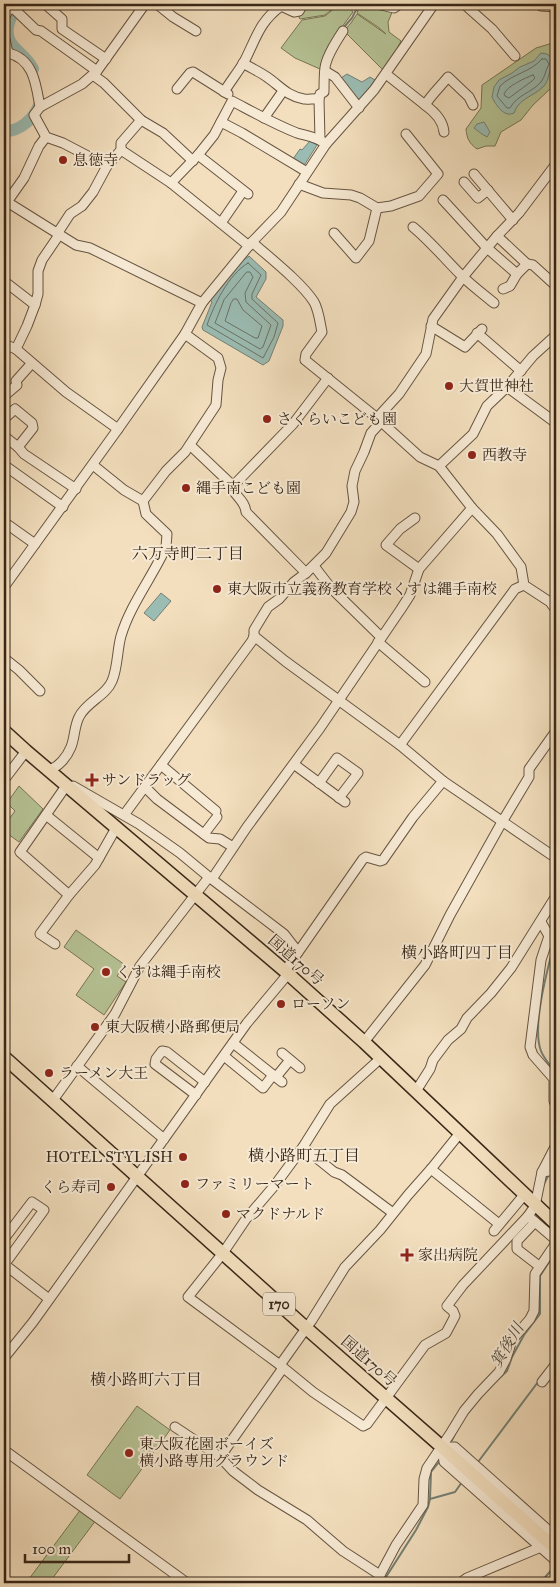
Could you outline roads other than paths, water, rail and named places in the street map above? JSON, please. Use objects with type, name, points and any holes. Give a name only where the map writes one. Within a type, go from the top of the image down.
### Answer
[{"type":"highway","name":"国道170号","points":[[4,731],[26,752],[286,972],[364,1042],[524,1195],[533,1215],[556,1224]]},
{"type":"highway","name":"国道170号","points":[[4,1057],[556,1549]]},
{"type":"street","points":[[45,4],[62,19],[62,29],[106,59]]},
{"type":"street","points":[[107,166],[63,143],[46,137],[34,115],[40,105],[96,75],[145,4]]},
{"type":"street","points":[[157,4],[173,17],[196,31]]},
{"type":"street","points":[[224,92],[243,63],[266,19],[281,6],[294,12],[299,11],[302,4]]},
{"type":"street","points":[[377,4],[394,8],[400,4]]},
{"type":"street","points":[[4,587],[76,489],[185,334],[202,303],[251,244],[281,212],[307,172],[323,142],[369,97],[434,4]]},
{"type":"street","points":[[464,4],[492,29],[516,56]]},
{"type":"street","points":[[538,4],[556,7]]},
{"type":"street","points":[[4,18],[13,7],[36,30],[41,31],[96,75],[142,120],[163,133],[245,193],[221,223]]},
{"type":"street","points":[[323,142],[319,99],[320,94],[324,92],[324,68],[333,45],[343,31]]},
{"type":"street","points":[[4,35],[9,55],[19,56],[30,68],[36,83],[40,105]]},
{"type":"street","points":[[243,63],[267,77],[291,96],[306,100],[310,98],[319,99]]},
{"type":"street","points":[[325,71],[335,77],[359,108]]},
{"type":"street","points":[[171,183],[214,135],[233,97],[193,72],[177,89]]},
{"type":"street","points":[[386,74],[431,109],[443,124],[444,132]]},
{"type":"street","points":[[425,105],[434,91],[448,77],[469,97],[473,105]]},
{"type":"street","points":[[264,118],[283,91]]},
{"type":"street","points":[[232,101],[297,133],[323,142]]},
{"type":"street","points":[[16,349],[35,306],[38,294],[39,266],[42,260],[70,214],[82,206],[93,192],[107,166],[121,150],[121,143],[142,120]]},
{"type":"street","points":[[221,122],[307,172]]},
{"type":"street","points":[[299,184],[324,193],[351,195],[377,208],[391,206],[420,196],[438,174],[406,134]]},
{"type":"street","points":[[46,137],[39,146],[24,178],[5,201],[76,245],[90,248],[202,303]]},
{"type":"street","points":[[121,150],[171,183],[251,244],[302,288],[313,302],[322,332],[306,354],[305,360],[379,420],[420,457],[439,466],[472,508],[497,534],[520,567],[524,585],[555,606]]},
{"type":"street","points":[[124,815],[252,642],[254,630],[268,607],[279,599],[294,582],[326,554],[351,512],[354,502],[352,486],[355,471],[371,432],[426,354],[433,319],[463,277],[513,220],[556,164]]},
{"type":"street","points":[[474,174],[513,220]]},
{"type":"street","points":[[464,182],[478,198],[488,190]]},
{"type":"street","points":[[443,200],[487,248],[517,274]]},
{"type":"street","points":[[334,233],[356,258],[369,241],[377,208]]},
{"type":"street","points":[[413,226],[426,237],[434,248],[463,277],[494,303]]},
{"type":"street","points":[[497,236],[527,264],[533,264],[556,286]]},
{"type":"street","points":[[503,289],[510,286],[517,274],[527,264]]},
{"type":"street","points":[[4,282],[35,306]]},
{"type":"street","points":[[432,326],[465,347],[480,331],[521,371]]},
{"type":"street","points":[[48,770],[54,768],[63,760],[71,746],[79,716],[112,682],[121,636],[129,616],[166,547],[167,534],[146,514],[144,501],[166,470],[190,445],[216,405],[221,368],[218,358],[185,334]]},
{"type":"street","points":[[439,466],[473,434],[487,406],[556,334]]},
{"type":"street","points":[[4,344],[16,349],[66,392],[118,429]]},
{"type":"street","points":[[4,396],[17,385],[16,381],[32,363]]},
{"type":"street","points":[[231,488],[293,424],[328,378]]},
{"type":"street","points":[[507,387],[556,423]]},
{"type":"street","points":[[4,419],[15,409],[32,423],[33,428],[18,447]]},
{"type":"street","points":[[4,436],[24,454],[76,489]]},
{"type":"street","points":[[190,445],[230,482],[231,488],[246,505],[246,512],[306,572]]},
{"type":"street","points":[[4,465],[62,507]]},
{"type":"street","points":[[93,465],[124,490],[144,501]]},
{"type":"street","points":[[53,1100],[115,1014],[140,966],[194,895],[211,878],[294,765],[410,595],[419,569],[472,508]]},
{"type":"street","points":[[415,518],[400,529],[386,545],[419,569]]},
{"type":"street","points":[[4,522],[35,544]]},
{"type":"street","points":[[314,566],[331,588],[380,640],[426,682]]},
{"type":"street","points":[[400,745],[515,589],[524,585]]},
{"type":"street","points":[[254,636],[338,701],[400,745],[443,781],[556,858]]},
{"type":"street","points":[[4,658],[19,670],[40,692]]},
{"type":"street","points":[[364,1042],[425,965],[450,915],[529,777],[529,769],[556,731]]},
{"type":"street","points":[[4,780],[26,752]]},
{"type":"street","points":[[294,765],[342,800],[358,773],[337,758],[319,783]]},
{"type":"street","points":[[161,765],[217,814],[204,834]]},
{"type":"street","points":[[4,1358],[33,1322],[196,1094],[275,988],[316,923],[363,859],[366,857],[380,861],[383,860],[413,817],[443,781]]},
{"type":"street","points":[[69,895],[20,852],[46,815],[63,783],[80,790],[124,815],[180,852],[284,934],[298,952]]},
{"type":"street","points":[[145,787],[157,799],[208,838],[220,839],[233,847]]},
{"type":"street","points":[[46,815],[99,858]]},
{"type":"street","points":[[55,944],[40,934],[69,895],[95,865],[116,828]]},
{"type":"street","points":[[416,1091],[448,1040],[461,1029],[467,1018],[491,993],[511,968],[556,896]]},
{"type":"street","points":[[541,922],[549,936],[541,960],[530,1046],[533,1055],[554,1079],[554,1101],[556,1106]]},
{"type":"street","points":[[233,1043],[277,1078]]},
{"type":"street","points":[[196,1094],[156,1064],[156,1059],[162,1050],[205,1082]]},
{"type":"street","points":[[282,1053],[300,1068]]},
{"type":"street","points":[[224,1056],[263,1088],[277,1078],[290,1060]]},
{"type":"street","points":[[380,1058],[330,1104],[303,1147],[188,1297],[282,1366],[313,1392],[363,1426],[367,1424],[425,1345],[446,1333],[455,1316],[453,1311],[447,1306],[452,1299],[470,1278],[533,1215]]},
{"type":"street","points":[[77,1066],[164,1139]]},
{"type":"street","points":[[220,1457],[282,1366],[345,1267],[380,1230],[460,1133]]},
{"type":"street","points":[[540,1266],[517,1249],[517,1242],[533,1215],[542,1172],[556,1145]]},
{"type":"street","points":[[303,1147],[334,1172],[342,1174],[393,1214]]},
{"type":"street","points":[[431,1170],[497,1227],[524,1195]]},
{"type":"street","points":[[542,1172],[556,1170]]},
{"type":"street","points":[[4,1239],[32,1202],[44,1210],[4,1265],[48,1299]]},
{"type":"street","points":[[175,1427],[220,1457],[233,1471],[258,1490],[307,1520],[379,1579],[396,1545],[423,1505],[424,1478],[428,1468],[464,1410],[499,1372],[506,1359],[512,1340],[530,1320],[534,1311],[535,1274],[556,1241],[533,1215]]},
{"type":"street","points":[[542,1382],[556,1364]]},
{"type":"street","points":[[442,1446],[455,1447],[556,1537]]},
{"type":"street","points":[[442,1446],[444,1462],[556,1561]]},
{"type":"street","points":[[4,1450],[187,1583]]},
{"type":"street","points":[[460,1583],[541,1547]]},
{"type":"water","points":[[541,53],[547,54],[554,60],[547,81],[540,90],[519,104],[514,113],[507,114],[498,107],[492,97],[494,87],[499,80],[534,61]]},
{"type":"water","points":[[347,74],[362,82],[370,77],[375,80],[359,104],[341,78]]},
{"type":"water","points":[[484,122],[490,132],[487,137],[474,128],[477,124]]},
{"type":"water","points":[[310,141],[317,145],[303,167],[293,159],[300,149],[302,150]]},
{"type":"water","points":[[249,256],[266,272],[266,279],[256,297],[283,320],[283,326],[269,361],[263,365],[203,330],[202,327],[212,302],[210,300],[242,261]]},
{"type":"water","points":[[161,593],[171,601],[154,621],[144,613]]},
{"type":"waterway","points":[[18,4],[8,26],[8,37],[33,69]]},
{"type":"waterway","points":[[344,27],[352,18],[359,4]]},
{"type":"waterway","points":[[4,131],[10,131],[25,124],[34,115],[39,105]]},
{"type":"waterway","name":"箕後川","points":[[556,937],[542,994],[538,1026],[538,1040],[541,1051],[556,1074]]},
{"type":"waterway","name":"箕後川","points":[[552,1168],[556,1159]]},
{"type":"waterway","name":"箕後川","points":[[544,1184],[549,1174]]},
{"type":"waterway","name":"箕後川","points":[[496,1381],[507,1371],[524,1335],[540,1314],[540,1276],[556,1251]]},
{"type":"waterway","points":[[478,1462],[538,1382]]},
{"type":"waterway","name":"箕後川","points":[[452,1440],[455,1434]]},
{"type":"waterway","name":"箕後川","points":[[384,1583],[428,1507],[431,1472],[439,1462]]},
{"type":"waterway","points":[[430,1499],[455,1492],[462,1482]]},
{"type":"waterway","points":[[540,1583],[555,1566]]},
{"type":"place","name":"息徳寺","points":[[63,160]]},
{"type":"place","name":"大賀世神社","points":[[449,386]]},
{"type":"place","name":"さくらいこども園","points":[[267,419]]},
{"type":"place","name":"西教寺","points":[[472,455]]},
{"type":"place","name":"縄手南こども園","points":[[186,488]]},
{"type":"place","name":"東大阪市立義務教育学校くすは縄手南校","points":[[217,589]]},
{"type":"place","name":"サンドラッグ","points":[[92,780]]},
{"type":"place","name":"くすは縄手南校","points":[[106,972]]},
{"type":"place","name":"ローソン","points":[[281,1004]]},
{"type":"place","name":"東大阪横小路郵便局","points":[[95,1027]]},
{"type":"place","name":"ラーメン大王","points":[[49,1073]]},
{"type":"place","name":"HOTEL STYLISH","points":[[183,1157]]},
{"type":"place","name":"ファミリーマート","points":[[185,1184]]},
{"type":"place","name":"くら寿司","points":[[111,1187]]},
{"type":"place","name":"マクドナルド","points":[[226,1214]]},
{"type":"place","name":"家出病院","points":[[407,1255]]},
{"type":"place","name":"東大阪花園ボーイズ 横小路専用グラウンド","points":[[129,1453]]},
{"type":"district","name":"六万寺町二丁目","points":[[188,553]]},
{"type":"district","name":"横小路町四丁目","points":[[457,952]]},
{"type":"district","name":"横小路町五丁目","points":[[304,1155]]},
{"type":"district","name":"横小路町六丁目","points":[[146,1379]]}]
